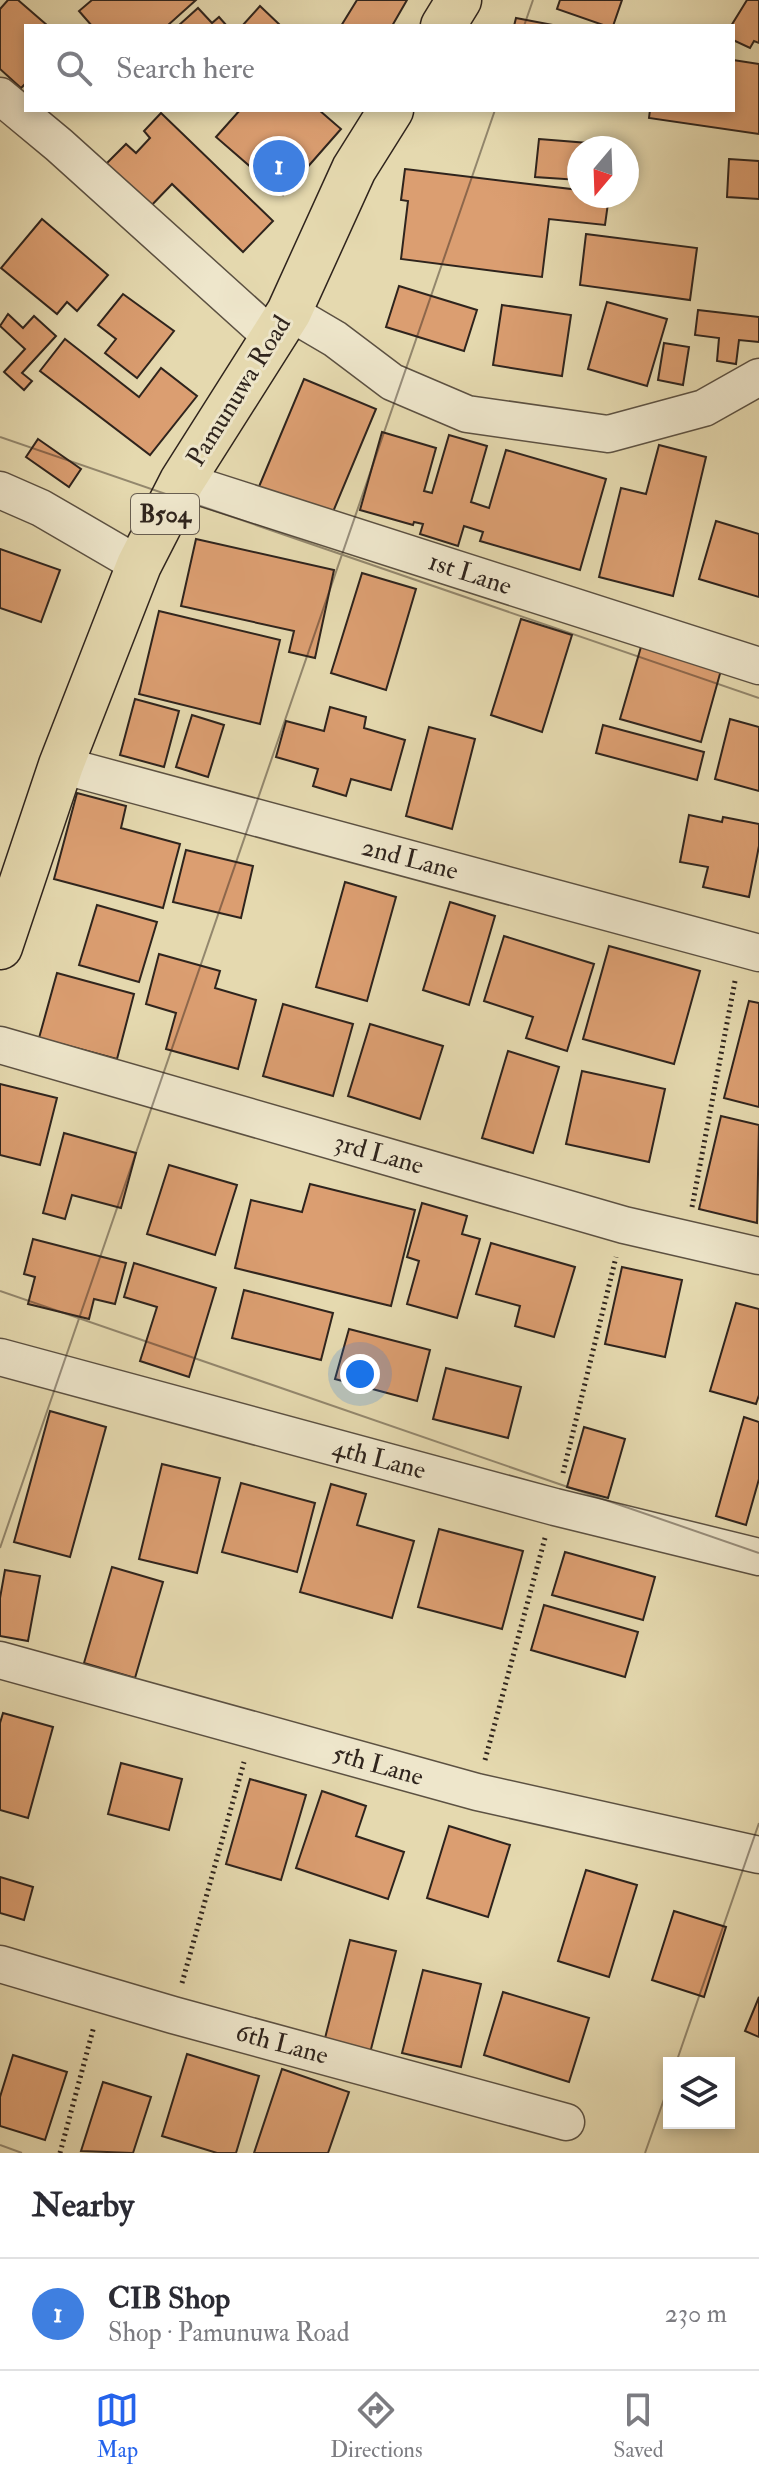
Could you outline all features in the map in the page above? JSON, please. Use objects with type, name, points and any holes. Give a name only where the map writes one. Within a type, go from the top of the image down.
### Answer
[{"type":"main road","points":[[444,24],[459,0]]},
{"type":"main road","name":"Pamunuwa Road","points":[[0,947],[61,765],[139,565],[182,481],[281,325],[354,169],[390,112]]},
{"type":"street","points":[[0,96],[281,325],[335,339],[392,382],[467,414],[608,434],[704,408],[759,377]]},
{"type":"street","name":"1st Lane","points":[[182,481],[759,666]]},
{"type":"street","points":[[0,490],[41,508],[139,565]]},
{"type":"street","name":"2nd Lane","points":[[61,765],[750,951]]},
{"type":"street","name":"3rd Lane","points":[[0,1045],[624,1225],[759,1256]]},
{"type":"street","name":"4th Lane","points":[[0,1357],[554,1506],[759,1557]]},
{"type":"street","name":"5th Lane","points":[[0,1660],[477,1792],[759,1855]]},
{"type":"street","name":"6th Lane","points":[[0,1964],[173,2015],[566,2122]]},
{"type":"path","points":[[686,1238],[750,951]]},
{"type":"path","points":[[477,1792],[554,1506],[624,1225]]},
{"type":"path","points":[[173,2015],[253,1730]]},
{"type":"path","points":[[60,2153],[102,1994]]},
{"type":"building","points":[[8,0],[18,0],[46,24],[24,24],[24,85],[21,88],[0,69],[0,9]]},
{"type":"building","points":[[92,0],[196,0],[169,24],[90,24],[79,11]]},
{"type":"building","points":[[357,0],[407,0],[393,24],[342,24]]},
{"type":"building","points":[[560,0],[622,0],[614,24],[600,24],[557,9]]},
{"type":"building","points":[[747,0],[759,0],[759,43],[754,41],[750,48],[735,41],[735,24],[732,24]]},
{"type":"building","points":[[260,6],[279,24],[244,24]]},
{"type":"building","points":[[198,8],[212,23],[219,17],[225,24],[180,24]]},
{"type":"building","points":[[516,18],[548,24],[514,24]]},
{"type":"building","points":[[735,60],[759,64],[759,134],[649,118],[650,112],[735,112]]},
{"type":"building","points":[[238,112],[321,112],[341,129],[283,195],[216,137]]},
{"type":"building","points":[[161,113],[273,221],[243,252],[172,184],[148,209],[104,166],[126,144],[136,153],[150,138],[144,131]]},
{"type":"building","points":[[539,139],[567,141],[567,179],[535,177]]},
{"type":"building","points":[[729,159],[759,161],[759,199],[727,197]]},
{"type":"building","points":[[405,169],[567,189],[567,208],[607,208],[605,225],[549,219],[542,277],[401,259],[408,201],[401,200]]},
{"type":"building","points":[[42,219],[108,275],[77,311],[67,302],[57,314],[1,268]]},
{"type":"building","points":[[586,234],[697,248],[690,300],[580,285]]},
{"type":"building","points":[[399,286],[477,310],[464,351],[386,327]]},
{"type":"building","points":[[123,294],[174,331],[137,378],[105,353],[116,339],[98,325]]},
{"type":"building","points":[[607,302],[667,319],[647,386],[588,369]]},
{"type":"building","points":[[502,305],[571,315],[562,376],[493,365]]},
{"type":"building","points":[[698,310],[759,317],[759,342],[739,340],[736,364],[717,361],[719,338],[695,335]]},
{"type":"building","points":[[8,314],[23,328],[34,316],[56,336],[22,373],[32,381],[24,390],[4,372],[25,349],[0,326]]},
{"type":"building","points":[[65,339],[139,397],[161,368],[197,396],[150,455],[40,371]]},
{"type":"building","points":[[664,343],[689,347],[683,385],[658,380]]},
{"type":"building","points":[[304,379],[376,409],[330,519],[258,489]]},
{"type":"building","points":[[382,432],[436,448],[424,491],[432,493],[449,435],[487,446],[471,502],[489,508],[506,450],[606,479],[580,570],[480,541],[483,532],[464,526],[458,546],[420,534],[423,524],[414,522],[413,525],[360,510]]},
{"type":"building","points":[[38,439],[81,469],[69,487],[26,457]]},
{"type":"building","points":[[659,445],[706,457],[673,596],[599,577],[621,488],[646,494]]},
{"type":"building","points":[[716,521],[759,534],[759,597],[699,579]]},
{"type":"building","points":[[196,539],[334,570],[315,658],[289,652],[294,631],[181,606]]},
{"type":"building","points":[[0,549],[60,570],[41,622],[0,608]]},
{"type":"building","points":[[362,573],[416,589],[386,690],[331,673]]},
{"type":"building","points":[[159,611],[280,640],[260,724],[139,694]]},
{"type":"building","points":[[521,619],[572,635],[542,732],[491,715]]},
{"type":"building","points":[[643,640],[723,663],[701,742],[620,719]]},
{"type":"building","points":[[135,699],[179,711],[164,767],[120,755]]},
{"type":"building","points":[[330,707],[366,717],[364,728],[405,740],[391,790],[351,779],[346,796],[313,786],[318,769],[276,757],[286,721],[324,731]]},
{"type":"building","points":[[192,715],[224,725],[208,777],[176,767]]},
{"type":"building","points":[[730,719],[759,727],[759,791],[715,779]]},
{"type":"building","points":[[603,725],[704,752],[697,780],[596,753]]},
{"type":"building","points":[[429,727],[475,739],[452,829],[406,816]]},
{"type":"building","points":[[77,793],[126,806],[121,828],[180,844],[163,908],[54,879]]},
{"type":"building","points":[[689,815],[722,822],[723,817],[759,824],[759,846],[749,897],[703,887],[708,867],[680,862]]},
{"type":"building","points":[[186,850],[253,866],[241,918],[173,902]]},
{"type":"building","points":[[345,882],[396,897],[367,1001],[316,987]]},
{"type":"building","points":[[450,902],[495,916],[469,1005],[423,990]]},
{"type":"building","points":[[97,905],[157,922],[139,982],[79,965]]},
{"type":"building","points":[[504,936],[594,964],[567,1051],[526,1038],[533,1017],[484,1001]]},
{"type":"building","points":[[609,946],[700,971],[674,1064],[583,1039]]},
{"type":"building","points":[[159,954],[220,971],[215,988],[256,1000],[238,1069],[166,1049],[176,1013],[146,1004]]},
{"type":"building","points":[[57,973],[134,994],[117,1059],[39,1038]]},
{"type":"building","points":[[749,1001],[759,1003],[759,1107],[724,1098]]},
{"type":"building","points":[[283,1004],[353,1024],[333,1096],[263,1076]]},
{"type":"building","points":[[370,1024],[443,1046],[420,1119],[348,1096]]},
{"type":"building","points":[[508,1051],[559,1067],[533,1153],[482,1138]]},
{"type":"building","points":[[582,1071],[665,1089],[649,1162],[566,1144]]},
{"type":"building","points":[[0,1084],[57,1098],[40,1165],[0,1155]]},
{"type":"building","points":[[721,1116],[759,1125],[757,1223],[699,1209]]},
{"type":"building","points":[[64,1133],[136,1153],[121,1208],[72,1195],[65,1219],[43,1213]]},
{"type":"building","points":[[169,1165],[237,1185],[215,1255],[147,1234]]},
{"type":"building","points":[[310,1184],[415,1210],[391,1306],[235,1268],[251,1200],[302,1212]]},
{"type":"building","points":[[422,1203],[467,1216],[462,1234],[480,1239],[457,1318],[407,1304],[419,1261],[407,1257]]},
{"type":"building","points":[[33,1239],[126,1263],[115,1304],[94,1299],[89,1319],[28,1304],[35,1277],[24,1274]]},
{"type":"building","points":[[491,1243],[575,1267],[554,1337],[515,1326],[520,1306],[476,1294]]},
{"type":"building","points":[[134,1263],[216,1288],[189,1377],[140,1361],[157,1307],[124,1297]]},
{"type":"building","points":[[622,1267],[682,1280],[665,1357],[605,1344]]},
{"type":"building","points":[[244,1290],[333,1313],[321,1360],[232,1338]]},
{"type":"building","points":[[736,1303],[759,1309],[759,1395],[756,1404],[710,1391]]},
{"type":"building","points":[[349,1329],[430,1350],[417,1401],[335,1379]]},
{"type":"building","points":[[446,1368],[521,1387],[508,1438],[433,1419]]},
{"type":"building","points":[[50,1411],[106,1427],[70,1557],[14,1542]]},
{"type":"building","points":[[744,1417],[759,1422],[759,1479],[746,1525],[716,1516]]},
{"type":"building","points":[[584,1427],[625,1439],[608,1498],[567,1487]]},
{"type":"building","points":[[162,1464],[220,1478],[197,1573],[139,1559]]},
{"type":"building","points":[[241,1483],[315,1503],[297,1572],[222,1552]]},
{"type":"building","points":[[331,1484],[366,1494],[357,1525],[414,1541],[392,1618],[300,1592]]},
{"type":"building","points":[[439,1529],[523,1551],[502,1629],[418,1607]]},
{"type":"building","points":[[565,1552],[655,1577],[643,1620],[552,1595]]},
{"type":"building","points":[[112,1567],[163,1582],[135,1678],[84,1663]]},
{"type":"building","points":[[5,1570],[40,1576],[28,1641],[0,1636],[0,1598]]},
{"type":"building","points":[[544,1605],[638,1632],[625,1677],[531,1650]]},
{"type":"building","points":[[3,1713],[53,1727],[28,1818],[0,1810],[0,1723]]},
{"type":"building","points":[[121,1763],[182,1779],[169,1830],[108,1814]]},
{"type":"building","points":[[250,1779],[306,1795],[281,1880],[226,1864]]},
{"type":"building","points":[[322,1791],[366,1806],[356,1836],[404,1852],[388,1899],[296,1868]]},
{"type":"building","points":[[449,1826],[510,1845],[488,1917],[427,1898]]},
{"type":"building","points":[[586,1870],[637,1885],[609,1977],[558,1961]]},
{"type":"building","points":[[0,1877],[33,1887],[24,1920],[0,1913]]},
{"type":"building","points":[[674,1911],[726,1927],[704,1997],[652,1980]]},
{"type":"building","points":[[350,1940],[396,1951],[369,2057],[323,2046]]},
{"type":"building","points":[[423,1970],[481,1984],[461,2067],[402,2053]]},
{"type":"building","points":[[503,1992],[589,2018],[569,2082],[484,2055]]},
{"type":"building","points":[[759,1997],[759,2037],[745,2031]]},
{"type":"building","points":[[187,2054],[259,2076],[236,2153],[217,2153],[162,2136]]},
{"type":"building","points":[[13,2055],[67,2072],[45,2140],[0,2126],[0,2097]]},
{"type":"building","points":[[282,2069],[349,2092],[328,2153],[254,2153]]},
{"type":"building","points":[[103,2082],[151,2097],[133,2153],[81,2151]]},
{"type":"place","name":"CIB Shop","points":[[279,166]]}]
